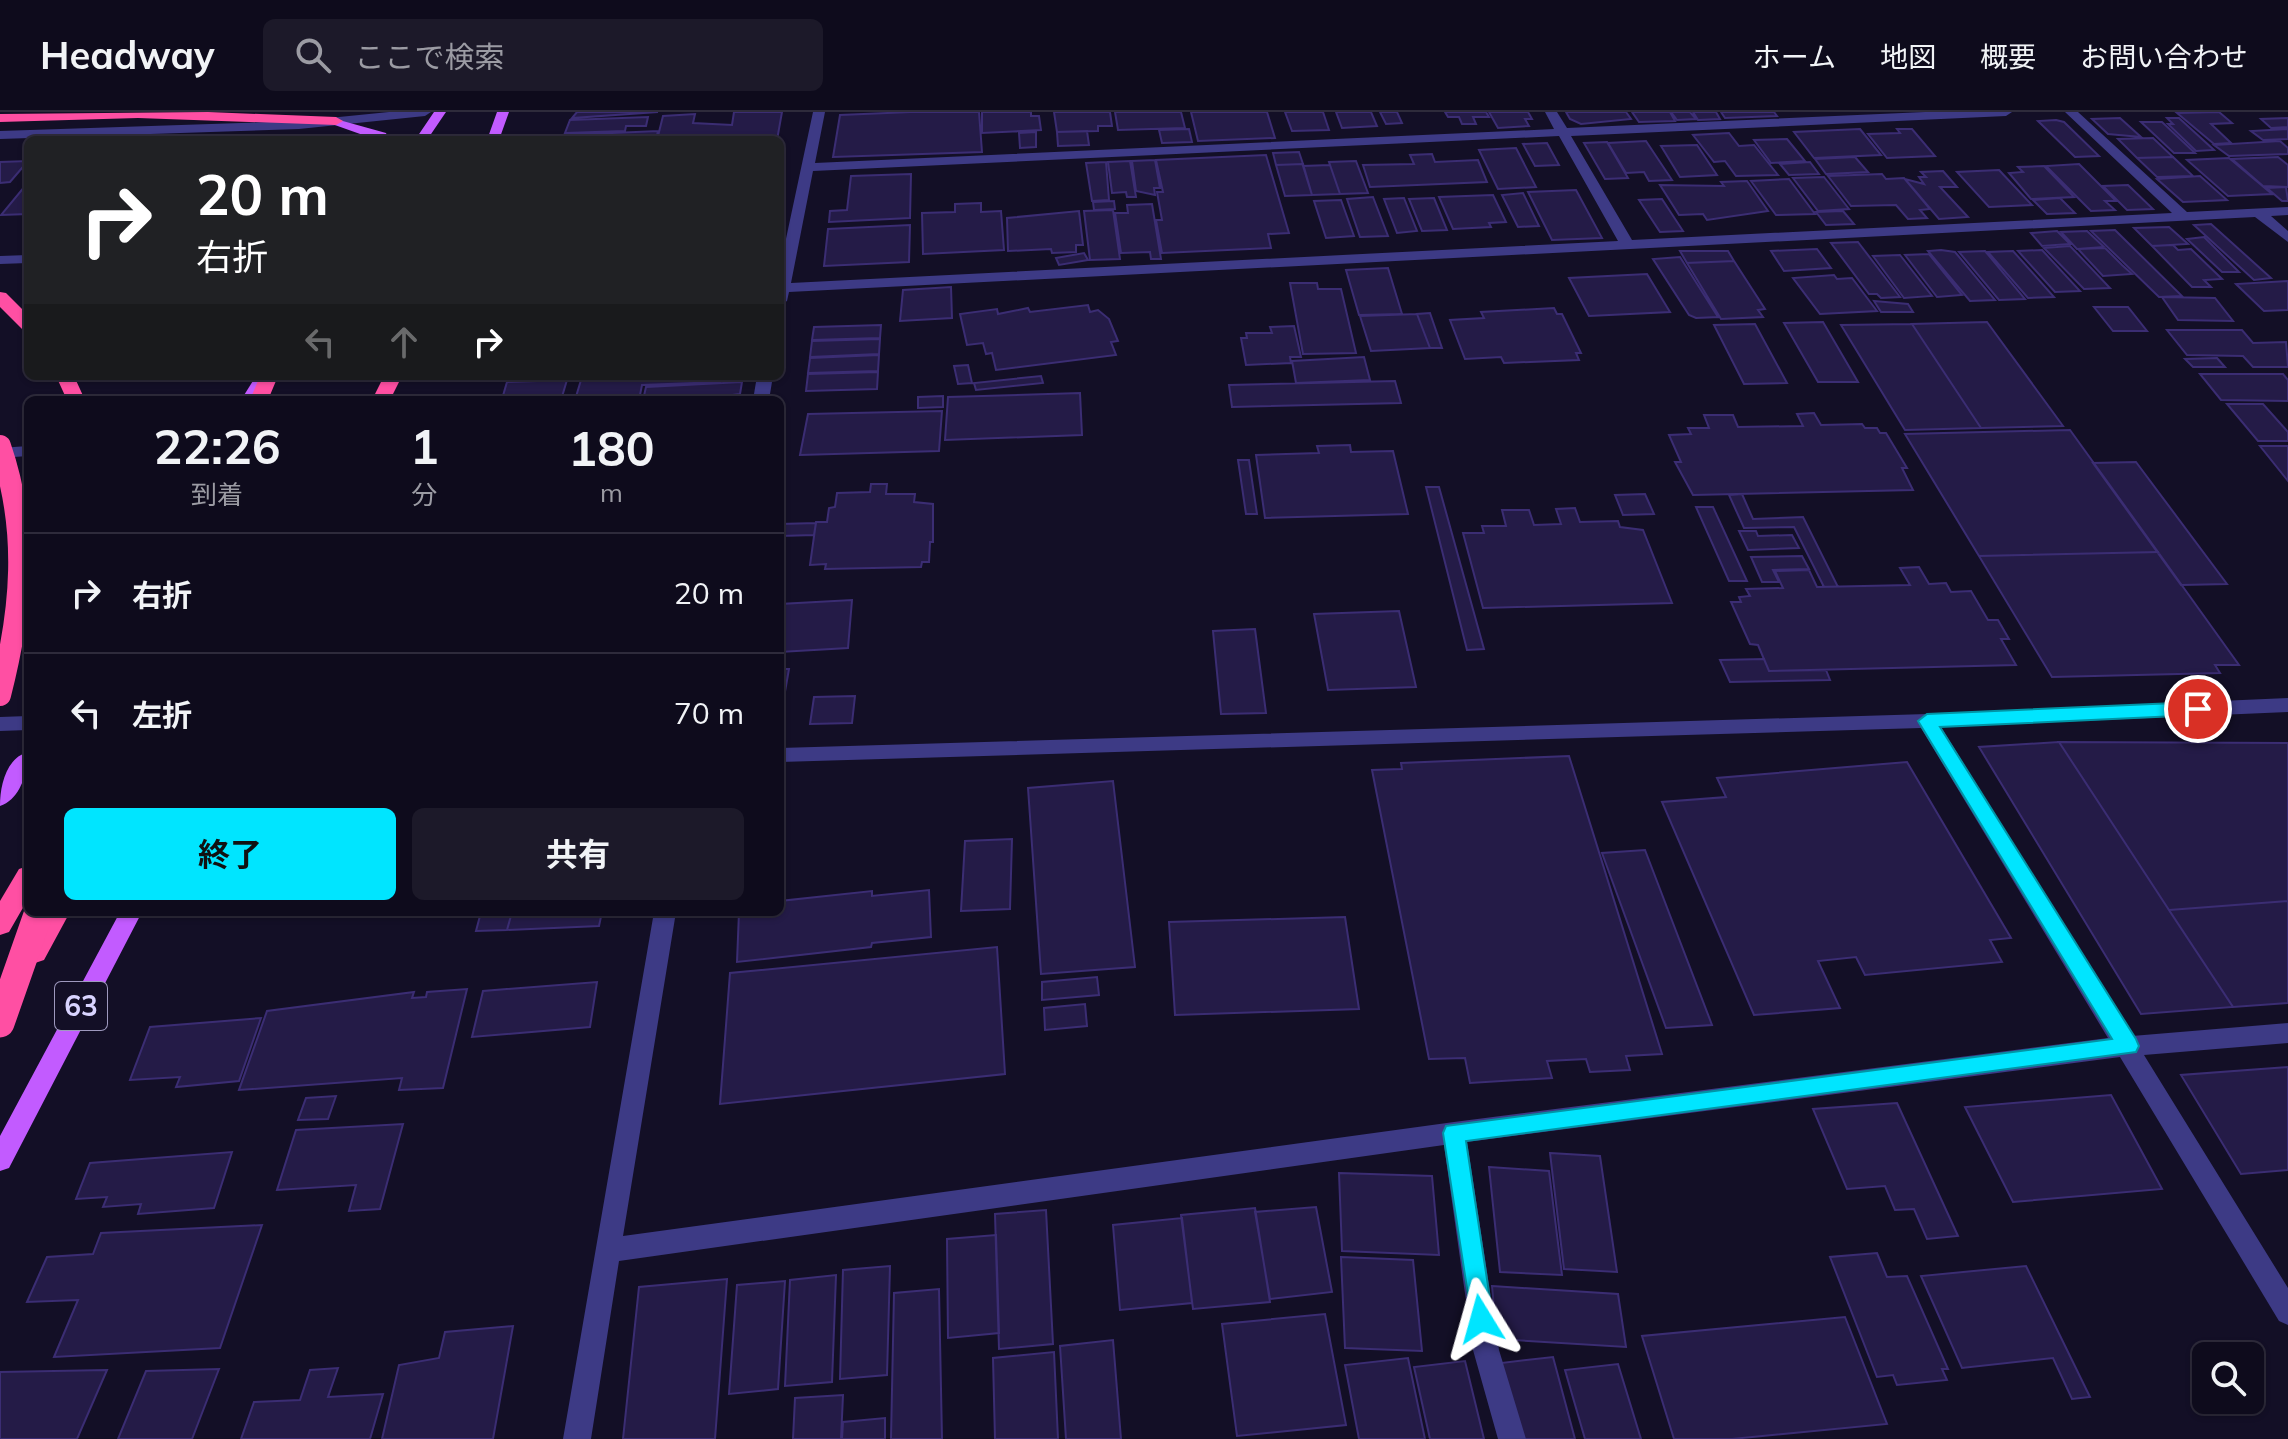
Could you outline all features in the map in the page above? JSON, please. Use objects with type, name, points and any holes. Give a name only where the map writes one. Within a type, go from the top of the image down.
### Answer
[{"type":"highway","points":[[0,118],[138,114],[336,121]]},
{"type":"highway","points":[[0,297],[24,321]]},
{"type":"highway","points":[[0,446],[15,492],[18,552],[15,620],[0,695]]},
{"type":"highway","points":[[0,924],[24,883]]},
{"type":"highway","points":[[0,1023],[38,916]]},
{"type":"highway","points":[[0,1015],[55,916]]},
{"type":"main road","points":[[424,136],[440,112]]},
{"type":"main road","points":[[494,136],[503,112]]},
{"type":"main road","points":[[336,121],[382,136]]},
{"type":"main road","points":[[0,798],[24,765]]},
{"type":"main road","name":"63","points":[[0,1160],[129,916]]},
{"type":"street","points":[[0,135],[299,125],[425,112]]},
{"type":"street","points":[[784,278],[819,112]]},
{"type":"street","points":[[1551,112],[1627,244]]},
{"type":"street","points":[[808,167],[2006,112]]},
{"type":"street","points":[[2071,112],[2183,216]]},
{"type":"street","points":[[784,292],[1627,244],[2288,211]]},
{"type":"street","points":[[2259,213],[2288,238]]},
{"type":"street","points":[[0,260],[24,259]]},
{"type":"street","points":[[0,453],[24,451]]},
{"type":"street","points":[[784,755],[1927,721],[2288,705]]},
{"type":"street","points":[[1927,721],[2288,1312]]},
{"type":"street","points":[[0,724],[24,723]]},
{"type":"street","points":[[577,1439],[664,916]]},
{"type":"street","points":[[607,1251],[1454,1133],[2128,1046],[2288,1033]]},
{"type":"street","points":[[1454,1133],[1486,1350],[1512,1439]]},
{"type":"building","points":[[577,112],[658,112],[572,118]]},
{"type":"building","points":[[734,112],[782,112],[778,136],[658,136],[663,116],[695,114],[693,123],[732,125]]},
{"type":"building","points":[[979,112],[982,152],[833,157],[840,115]]},
{"type":"building","points":[[982,112],[1031,112],[1031,116],[1039,116],[1041,130],[982,133]]},
{"type":"building","points":[[1054,112],[1110,112],[1112,126],[1098,126],[1098,131],[1057,132]]},
{"type":"building","points":[[1115,112],[1181,112],[1185,128],[1118,130]]},
{"type":"building","points":[[1191,112],[1267,112],[1275,138],[1198,141]]},
{"type":"building","points":[[1285,112],[1323,112],[1329,130],[1292,131]]},
{"type":"building","points":[[1336,112],[1371,112],[1377,126],[1342,128]]},
{"type":"building","points":[[1380,112],[1397,112],[1402,123],[1386,124]]},
{"type":"building","points":[[1445,112],[1486,112],[1489,117],[1473,117],[1476,124],[1462,124],[1459,117],[1448,117]]},
{"type":"building","points":[[1489,112],[1528,112],[1532,119],[1525,119],[1529,126],[1498,128]]},
{"type":"building","points":[[1566,112],[1626,112],[1631,119],[1581,124],[1570,119]]},
{"type":"building","points":[[1632,112],[1670,112],[1675,121],[1639,122]]},
{"type":"building","points":[[1671,112],[1690,112],[1696,119],[1677,120]]},
{"type":"building","points":[[1693,112],[1716,112],[1720,119],[1698,120]]},
{"type":"building","points":[[1721,112],[1774,112],[1777,116],[1725,118]]},
{"type":"building","points":[[2219,112],[2232,123],[2211,124],[2231,143],[2214,144],[2177,113]]},
{"type":"building","points":[[648,117],[646,126],[626,126],[625,131],[565,133],[570,120]]},
{"type":"building","points":[[2120,118],[2141,137],[2108,134],[2092,119]]},
{"type":"building","points":[[2167,118],[2179,118],[2214,150],[2196,151],[2168,124],[2173,124]]},
{"type":"building","points":[[2288,118],[2288,127],[2271,128],[2261,119]]},
{"type":"building","points":[[2038,121],[2064,122],[2099,156],[2075,157]]},
{"type":"building","points":[[2141,122],[2162,122],[2195,153],[2174,153]]},
{"type":"building","points":[[1189,129],[1192,142],[1162,143],[1159,130]]},
{"type":"building","points":[[1860,129],[1881,155],[1814,158],[1794,132]]},
{"type":"building","points":[[1897,129],[1912,129],[1935,156],[1887,158],[1868,134],[1900,133]]},
{"type":"building","points":[[2288,129],[2288,139],[2263,140],[2251,131]]},
{"type":"building","points":[[658,131],[657,136],[566,135]]},
{"type":"building","points":[[1087,131],[1089,145],[1058,146],[1057,132]]},
{"type":"building","points":[[1036,132],[1036,147],[1020,148],[1019,133]]},
{"type":"building","points":[[1729,133],[1739,146],[1754,145],[1778,175],[1736,176],[1725,161],[1714,162],[1693,135]]},
{"type":"building","points":[[2153,138],[2173,157],[2137,158],[2118,139]]},
{"type":"building","points":[[1787,139],[1805,161],[1771,163],[1754,140]]},
{"type":"building","points":[[1646,141],[1672,180],[1649,181],[1644,172],[1626,173],[1608,143]]},
{"type":"building","points":[[2280,141],[2288,148],[2288,154],[2229,156],[2214,145]]},
{"type":"building","points":[[1607,142],[1628,178],[1605,179],[1584,143]]},
{"type":"building","points":[[1547,143],[1559,165],[1535,166],[1523,144]]},
{"type":"building","points":[[1697,145],[1717,175],[1680,177],[1661,146]]},
{"type":"building","points":[[1516,148],[1536,187],[1498,189],[1479,150]]},
{"type":"building","points":[[1299,152],[1303,164],[1276,165],[1273,153]]},
{"type":"building","points":[[1432,154],[1435,162],[1478,160],[1487,182],[1370,187],[1363,165],[1414,164],[1410,155]]},
{"type":"building","points":[[1266,155],[1289,233],[1268,234],[1271,248],[1162,253],[1156,220],[1162,220],[1157,192],[1163,192],[1156,160]]},
{"type":"building","points":[[1855,157],[1868,172],[1826,174],[1815,159]]},
{"type":"building","points":[[2173,157],[2193,176],[2157,177],[2137,158]]},
{"type":"building","points":[[2278,157],[2288,165],[2288,187],[2263,186],[2232,159]]},
{"type":"building","points":[[2229,158],[2272,194],[2228,196],[2187,160]]},
{"type":"building","points":[[1155,160],[1160,188],[1154,188],[1155,195],[1136,191],[1132,161]]},
{"type":"building","points":[[24,161],[24,166],[10,182],[0,183],[0,162]]},
{"type":"building","points":[[1130,161],[1136,197],[1127,197],[1126,192],[1112,193],[1108,162]]},
{"type":"building","points":[[1356,161],[1368,193],[1340,194],[1329,162]]},
{"type":"building","points":[[1106,162],[1109,200],[1092,201],[1086,163]]},
{"type":"building","points":[[1810,162],[1819,174],[1789,175],[1780,164]]},
{"type":"building","points":[[1303,164],[1312,195],[1285,196],[1276,165]]},
{"type":"building","points":[[2079,164],[2116,201],[2105,201],[2115,210],[2091,211],[2046,166]]},
{"type":"building","points":[[1330,165],[1340,194],[1312,195],[1303,166]]},
{"type":"building","points":[[2044,166],[2074,197],[2031,199],[2009,173],[2023,172],[2018,167]]},
{"type":"building","points":[[1999,170],[2032,205],[1989,207],[1957,172]]},
{"type":"building","points":[[1943,171],[1957,187],[1940,187],[1968,217],[1939,219],[1905,179],[1924,184],[1919,177],[1926,177],[1921,172]]},
{"type":"building","points":[[911,174],[910,218],[829,222],[830,211],[847,210],[851,176]]},
{"type":"building","points":[[1882,174],[1886,179],[1904,178],[1930,209],[1920,210],[1927,218],[1908,219],[1896,205],[1851,206],[1828,176]]},
{"type":"building","points":[[2200,176],[2227,200],[2183,202],[2157,179]]},
{"type":"building","points":[[1824,177],[1849,209],[1818,211],[1793,178]]},
{"type":"building","points":[[1789,179],[1815,214],[1776,215],[1751,181]]},
{"type":"building","points":[[1747,181],[1768,211],[1707,220],[1703,214],[1679,215],[1660,185],[1724,186],[1721,182]]},
{"type":"building","points":[[2128,185],[2153,209],[2127,210],[2103,186]]},
{"type":"building","points":[[24,187],[24,214],[1,215]]},
{"type":"building","points":[[2286,187],[2288,201],[2282,201],[2267,188]]},
{"type":"building","points":[[1576,190],[1602,238],[1552,240],[1528,192]]},
{"type":"building","points":[[1523,193],[1539,226],[1518,227],[1502,195]]},
{"type":"building","points":[[1493,195],[1506,222],[1489,223],[1491,227],[1453,229],[1439,197]]},
{"type":"building","points":[[1373,197],[1388,236],[1360,237],[1347,199]]},
{"type":"building","points":[[1404,198],[1417,231],[1397,233],[1384,199]]},
{"type":"building","points":[[1434,198],[1447,230],[1422,231],[1409,199]]},
{"type":"building","points":[[2060,198],[2075,213],[2047,214],[2033,200]]},
{"type":"building","points":[[1662,199],[1683,231],[1660,232],[1639,200]]},
{"type":"building","points":[[1341,200],[1354,236],[1326,238],[1314,201]]},
{"type":"building","points":[[1114,201],[1115,209],[1094,210],[1093,202]]},
{"type":"building","points":[[981,203],[981,212],[1001,211],[1004,250],[923,254],[922,213],[955,212],[955,204]]},
{"type":"building","points":[[1152,204],[1161,259],[1151,259],[1150,252],[1121,253],[1115,213],[1128,213],[1127,205]]},
{"type":"building","points":[[1113,210],[1120,259],[1090,260],[1084,211]]},
{"type":"building","points":[[1079,211],[1083,245],[1076,245],[1076,252],[1052,253],[1051,249],[1008,251],[1007,218]]},
{"type":"building","points":[[1843,211],[1854,224],[1826,225],[1816,212]]},
{"type":"building","points":[[2211,224],[2271,278],[2254,280],[2194,225]]},
{"type":"building","points":[[910,225],[909,262],[824,266],[828,229]]},
{"type":"building","points":[[2169,227],[2188,244],[2152,246],[2134,228]]},
{"type":"building","points":[[2115,230],[2182,296],[2159,297],[2091,231]]},
{"type":"building","points":[[2057,231],[2070,244],[2042,246],[2031,233]]},
{"type":"building","points":[[2087,231],[2104,247],[2077,249],[2061,232]]},
{"type":"building","points":[[2204,237],[2239,272],[2222,272],[2187,239]]},
{"type":"building","points":[[1858,242],[1900,297],[1881,298],[1877,294],[1869,294],[1831,243]]},
{"type":"building","points":[[2173,245],[2178,250],[2191,249],[2222,279],[2204,280],[2211,287],[2192,287],[2152,246]]},
{"type":"building","points":[[2070,246],[2110,288],[2084,289],[2044,248]]},
{"type":"building","points":[[2105,248],[2132,274],[2103,276],[2078,249]]},
{"type":"building","points":[[1817,249],[1831,268],[1784,271],[1771,251]]},
{"type":"building","points":[[2042,250],[2080,291],[2055,292],[2018,251]]},
{"type":"building","points":[[1680,251],[1728,251],[1734,261],[1687,263]]},
{"type":"building","points":[[1928,251],[1955,252],[1995,300],[1970,301]]},
{"type":"building","points":[[1985,251],[2025,299],[1999,300],[1959,252]]},
{"type":"building","points":[[2013,251],[2054,297],[2028,298],[1988,252]]},
{"type":"building","points":[[1084,253],[1088,260],[1059,265],[1056,258]]},
{"type":"building","points":[[1929,254],[1962,295],[1937,297],[1905,255]]},
{"type":"building","points":[[1900,255],[1932,296],[1904,298],[1873,256]]},
{"type":"building","points":[[1680,257],[1718,317],[1696,318],[1689,315],[1653,259]]},
{"type":"building","points":[[1734,261],[1765,309],[1758,310],[1763,317],[1721,319],[1687,263]]},
{"type":"building","points":[[1388,268],[1402,314],[1359,315],[1346,270]]},
{"type":"building","points":[[1647,274],[1670,312],[1589,316],[1569,278]]},
{"type":"building","points":[[1834,275],[1837,279],[1852,278],[1877,311],[1820,314],[1793,278]]},
{"type":"building","points":[[2288,281],[2288,310],[2264,311],[2236,284]]},
{"type":"building","points":[[1290,283],[1317,283],[1318,289],[1341,289],[1356,353],[1303,354]]},
{"type":"building","points":[[951,287],[952,318],[900,321],[903,290]]},
{"type":"building","points":[[2162,297],[2215,298],[2233,321],[2178,320]]},
{"type":"building","points":[[1874,301],[1908,304],[1913,312],[1881,312]]},
{"type":"building","points":[[1088,305],[1090,312],[1098,310],[1109,319],[1118,341],[1111,342],[1116,355],[996,370],[992,353],[986,354],[983,343],[967,345],[960,314],[997,309],[998,314],[1028,308],[1030,312]]},
{"type":"building","points":[[2094,307],[2128,307],[2147,331],[2113,331]]},
{"type":"building","points":[[1554,308],[1557,314],[1562,314],[1581,353],[1576,353],[1579,360],[1504,363],[1501,357],[1465,359],[1450,320],[1484,318],[1481,312]]},
{"type":"building","points":[[1430,313],[1442,348],[1430,348],[1417,314]]},
{"type":"building","points":[[1417,314],[1430,348],[1371,351],[1360,316]]},
{"type":"building","points":[[1823,322],[1858,382],[1818,382],[1784,323]]},
{"type":"building","points":[[1987,322],[2063,426],[1981,428],[1912,324]]},
{"type":"building","points":[[1755,324],[1787,383],[1744,384],[1714,325]]},
{"type":"building","points":[[1912,324],[1981,428],[1905,430],[1841,325]]},
{"type":"building","points":[[881,325],[880,338],[812,340],[814,327]]},
{"type":"building","points":[[1294,326],[1301,357],[1290,357],[1291,363],[1246,365],[1241,338],[1247,338],[1246,333],[1272,333],[1270,327]]},
{"type":"building","points":[[2167,330],[2242,330],[2253,343],[2286,342],[2288,367],[2253,367],[2243,356],[2187,355]]},
{"type":"building","points":[[880,339],[879,354],[810,357],[812,341]]},
{"type":"building","points":[[879,355],[878,371],[808,373],[810,358]]},
{"type":"building","points":[[1364,357],[1370,380],[1296,383],[1292,361]]},
{"type":"building","points":[[2217,358],[2225,367],[2193,367],[2185,359]]},
{"type":"building","points":[[968,365],[972,383],[958,384],[954,366]]},
{"type":"building","points":[[878,372],[877,389],[806,391],[808,374]]},
{"type":"building","points":[[2200,374],[2283,374],[2288,380],[2288,401],[2221,400]]},
{"type":"building","points":[[1041,376],[1043,383],[976,390],[974,383]]},
{"type":"building","points":[[567,380],[562,396],[503,396],[507,382]]},
{"type":"building","points":[[581,380],[720,380],[642,385],[640,396],[576,396]]},
{"type":"building","points":[[1395,381],[1401,403],[1232,407],[1229,385]]},
{"type":"building","points":[[742,382],[740,394],[733,396],[644,396],[646,387]]},
{"type":"building","points":[[1080,393],[1082,435],[945,440],[948,397]]},
{"type":"building","points":[[943,396],[943,407],[918,408],[918,397]]},
{"type":"building","points":[[2227,404],[2263,404],[2288,432],[2288,441],[2258,441]]},
{"type":"building","points":[[942,411],[939,451],[800,455],[808,414]]},
{"type":"building","points":[[1814,413],[1821,425],[1862,424],[1865,428],[1877,428],[1880,433],[1886,433],[1907,468],[1902,468],[1913,490],[1693,495],[1675,462],[1681,462],[1669,435],[1691,434],[1688,428],[1709,428],[1704,415],[1733,415],[1738,427],[1803,426],[1797,414]]},
{"type":"building","points":[[2070,430],[2158,552],[1979,556],[1905,434]]},
{"type":"building","points":[[1350,445],[1351,452],[1393,451],[1408,514],[1265,518],[1256,455],[1319,453],[1317,446]]},
{"type":"building","points":[[2260,446],[2288,446],[2288,481]]},
{"type":"building","points":[[1238,460],[1249,460],[1257,514],[1246,514]]},
{"type":"building","points":[[2136,462],[2227,584],[2181,585],[2093,463]]},
{"type":"building","points":[[871,484],[887,484],[886,494],[915,494],[914,502],[933,504],[933,542],[930,542],[929,562],[922,562],[921,567],[825,569],[826,564],[810,565],[816,522],[827,522],[829,508],[835,507],[837,493],[870,492]]},
{"type":"building","points":[[1426,487],[1439,487],[1484,649],[1467,650]]},
{"type":"building","points":[[1645,494],[1654,514],[1623,515],[1615,495]]},
{"type":"building","points":[[1742,494],[1753,519],[1803,517],[1838,587],[1824,587],[1794,527],[1744,528],[1729,495]]},
{"type":"building","points":[[1696,507],[1713,507],[1747,581],[1729,581]]},
{"type":"building","points":[[1575,508],[1580,522],[1618,521],[1620,527],[1643,530],[1672,603],[1483,608],[1463,533],[1484,533],[1482,526],[1506,526],[1502,510],[1529,510],[1534,525],[1561,524],[1556,509]]},
{"type":"building","points":[[816,523],[814,535],[784,536],[784,524]]},
{"type":"building","points":[[1739,531],[1756,531],[1758,536],[1792,535],[1799,548],[1748,550]]},
{"type":"building","points":[[2158,552],[2239,665],[2215,665],[2220,673],[2052,677],[1979,556]]},
{"type":"building","points":[[1802,556],[1809,569],[1773,570],[1779,582],[1762,582],[1751,557]]},
{"type":"building","points":[[1919,567],[1929,584],[1946,583],[1951,592],[1971,591],[1988,620],[1998,620],[2009,639],[2001,639],[2016,665],[1769,671],[1758,645],[1750,644],[1731,602],[1741,602],[1739,597],[1750,596],[1746,589],[1783,588],[1775,571],[1809,570],[1817,587],[1910,585],[1900,568]]},
{"type":"building","points":[[852,600],[848,648],[784,652],[784,604]]},
{"type":"building","points":[[1399,611],[1416,687],[1328,690],[1314,614]]},
{"type":"building","points":[[1255,629],[1266,713],[1221,714],[1213,631]]},
{"type":"building","points":[[1764,659],[1769,671],[1826,670],[1830,680],[1730,682],[1720,660]]},
{"type":"building","points":[[784,669],[789,669],[784,697]]},
{"type":"building","points":[[855,696],[852,723],[810,724],[814,697]]},
{"type":"building","points":[[2059,742],[2233,1007],[2141,1014],[1979,747]]},
{"type":"building","points":[[2059,742],[2288,743],[2288,901],[2169,910]]},
{"type":"building","points":[[1569,756],[1662,1054],[1626,1056],[1630,1070],[1590,1072],[1586,1059],[1547,1061],[1552,1078],[1470,1083],[1465,1058],[1429,1059],[1372,770],[1402,769],[1401,763]]},
{"type":"building","points":[[1907,762],[2011,938],[1990,940],[2002,962],[1865,975],[1856,957],[1818,961],[1840,1008],[1754,1015],[1662,802],[1726,797],[1717,778]]},
{"type":"building","points":[[1113,781],[1135,967],[1041,974],[1028,788]]},
{"type":"building","points":[[1012,839],[1010,909],[961,911],[965,841]]},
{"type":"building","points":[[1645,850],[1712,1025],[1666,1028],[1602,853]]},
{"type":"building","points":[[929,890],[931,937],[737,962],[739,916],[784,916],[784,901],[872,891],[872,896]]},
{"type":"building","points":[[2288,901],[2288,1003],[2233,1007],[2169,910]]},
{"type":"building","points":[[480,916],[511,916],[507,930],[476,931]]},
{"type":"building","points":[[511,916],[601,916],[599,926],[507,930]]},
{"type":"building","points":[[1345,917],[1359,1009],[1175,1015],[1169,922]]},
{"type":"building","points":[[997,947],[1005,1074],[720,1104],[730,973]]},
{"type":"building","points":[[1097,977],[1099,995],[1042,1000],[1042,982]]},
{"type":"building","points":[[597,982],[590,1027],[472,1037],[483,991]]},
{"type":"building","points":[[467,989],[443,1088],[399,1090],[402,1078],[239,1090],[267,1011],[414,992],[412,998],[426,997],[427,992]]},
{"type":"building","points":[[1085,1004],[1087,1026],[1045,1030],[1044,1008]]},
{"type":"building","points":[[261,1018],[239,1081],[176,1087],[180,1077],[130,1080],[150,1027]]},
{"type":"building","points":[[2288,1067],[2288,1170],[2241,1174],[2181,1075]]},
{"type":"building","points":[[2111,1095],[2162,1189],[2013,1202],[1965,1107]]},
{"type":"building","points":[[336,1096],[328,1119],[298,1120],[306,1098]]},
{"type":"building","points":[[1897,1103],[1958,1236],[1927,1239],[1914,1209],[1895,1210],[1885,1186],[1847,1189],[1813,1109]]},
{"type":"building","points":[[403,1124],[380,1209],[349,1211],[356,1185],[277,1190],[296,1130]]},
{"type":"building","points":[[232,1152],[214,1208],[138,1214],[141,1204],[103,1207],[107,1197],[76,1199],[90,1163]]},
{"type":"building","points":[[1550,1153],[1600,1156],[1617,1272],[1564,1269]]},
{"type":"building","points":[[1489,1167],[1549,1171],[1562,1275],[1500,1272]]},
{"type":"building","points":[[1339,1173],[1432,1176],[1439,1255],[1342,1251]]},
{"type":"building","points":[[1316,1207],[1332,1292],[1270,1299],[1255,1212]]},
{"type":"building","points":[[1255,1208],[1270,1302],[1193,1309],[1181,1215]]},
{"type":"building","points":[[1046,1210],[1053,1344],[999,1349],[995,1214]]},
{"type":"building","points":[[1182,1218],[1192,1303],[1120,1310],[1113,1225]]},
{"type":"building","points":[[262,1225],[220,1348],[54,1357],[78,1300],[27,1302],[47,1257],[93,1254],[101,1233]]},
{"type":"building","points":[[996,1235],[999,1333],[948,1338],[947,1239]]},
{"type":"building","points":[[1877,1253],[1887,1277],[1907,1276],[1948,1369],[1942,1369],[1947,1380],[1897,1385],[1893,1375],[1877,1377],[1830,1257]]},
{"type":"building","points":[[1341,1257],[1413,1260],[1422,1351],[1345,1348]]},
{"type":"building","points":[[890,1266],[887,1375],[840,1379],[843,1270]]},
{"type":"building","points":[[2026,1266],[2090,1397],[2072,1399],[2053,1358],[1962,1368],[1921,1276]]},
{"type":"building","points":[[836,1275],[832,1382],[785,1386],[790,1280]]},
{"type":"building","points":[[727,1279],[715,1439],[623,1439],[639,1287]]},
{"type":"building","points":[[785,1281],[778,1389],[729,1394],[737,1285]]},
{"type":"building","points":[[1492,1286],[1618,1294],[1626,1347],[1497,1339]]},
{"type":"building","points":[[939,1289],[942,1439],[891,1439],[894,1293]]},
{"type":"building","points":[[1325,1314],[1346,1425],[1237,1436],[1222,1324]]},
{"type":"building","points":[[1845,1317],[1887,1424],[1732,1439],[1674,1439],[1642,1336]]},
{"type":"building","points":[[513,1326],[493,1439],[382,1439],[399,1365],[439,1358],[445,1332]]},
{"type":"building","points":[[1113,1340],[1121,1439],[1066,1439],[1060,1346]]},
{"type":"building","points":[[1054,1352],[1058,1439],[995,1439],[993,1358]]},
{"type":"building","points":[[1553,1357],[1575,1439],[1520,1439],[1501,1363]]},
{"type":"building","points":[[1408,1358],[1425,1439],[1359,1439],[1345,1365]]},
{"type":"building","points":[[1465,1361],[1484,1439],[1430,1439],[1414,1367]]},
{"type":"building","points":[[1618,1364],[1641,1439],[1585,1439],[1565,1370]]},
{"type":"building","points":[[338,1368],[328,1397],[383,1394],[370,1439],[241,1439],[254,1402],[300,1400],[310,1370]]},
{"type":"building","points":[[219,1369],[192,1439],[118,1439],[146,1371]]},
{"type":"building","points":[[107,1370],[77,1439],[0,1439],[0,1372]]},
{"type":"building","points":[[843,1395],[841,1439],[793,1439],[795,1398]]},
{"type":"building","points":[[885,1418],[885,1439],[842,1439],[843,1422]]},
{"type":"route","points":[[1481,1319],[1454,1133],[2128,1046],[1927,721],[2198,709]]}]
